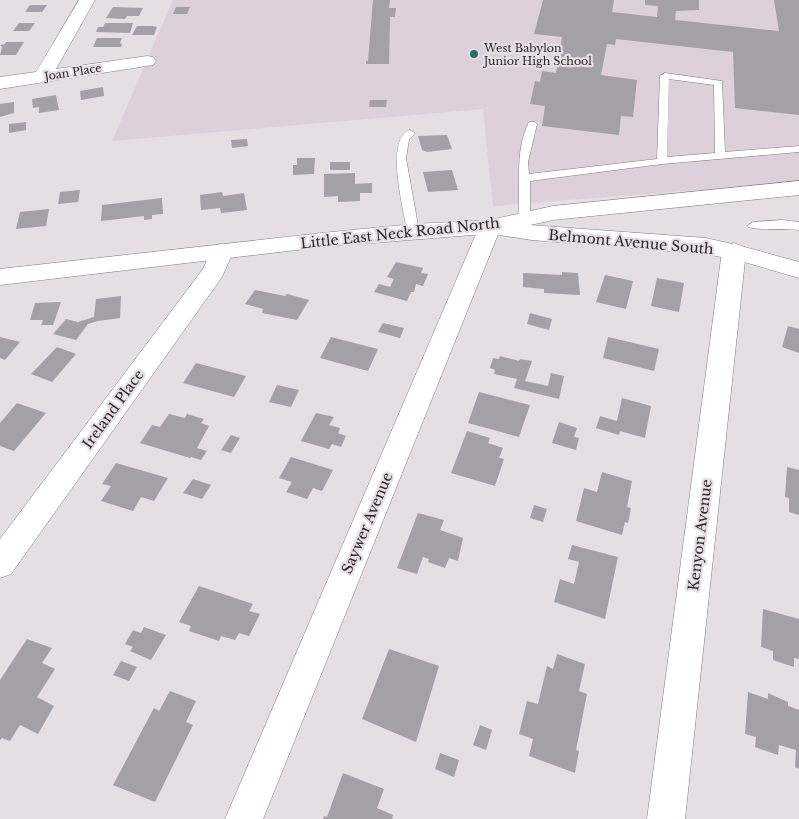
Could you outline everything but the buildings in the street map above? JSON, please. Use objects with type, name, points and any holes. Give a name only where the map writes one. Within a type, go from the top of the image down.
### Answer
[{"type":"street","points":[[42,77],[87,0]]},
{"type":"street","name":"Joan Place","points":[[0,84],[147,61]]},
{"type":"street","name":"Little East Neck Road North","points":[[0,278],[413,231],[490,227],[553,213],[799,188]]},
{"type":"street","name":"Belmont Avenue South","points":[[490,227],[549,236],[691,244],[734,252],[799,270]]},
{"type":"street","name":"Saywer Avenue","points":[[244,819],[490,227]]},
{"type":"street","name":"Ireland Place","points":[[0,564],[214,271],[222,252]]},
{"type":"street","name":"Kenyon Avenue","points":[[666,819],[734,252]]},
{"type":"lane","points":[[662,161],[665,76],[719,83],[720,156]]},
{"type":"lane","points":[[524,219],[526,193],[524,162],[532,124]]},
{"type":"lane","points":[[410,133],[404,138],[401,158],[413,231]]},
{"type":"lane","points":[[525,178],[662,161],[799,149]]},
{"type":"lane","points":[[752,226],[782,224],[799,226]]},
{"type":"shaded area","name":"West Babylon Junior High School","points":[[173,0],[799,0],[799,182],[493,206],[483,109],[112,141]]},
{"type":"place","name":"West Babylon Junior High School","points":[[474,54]]}]
